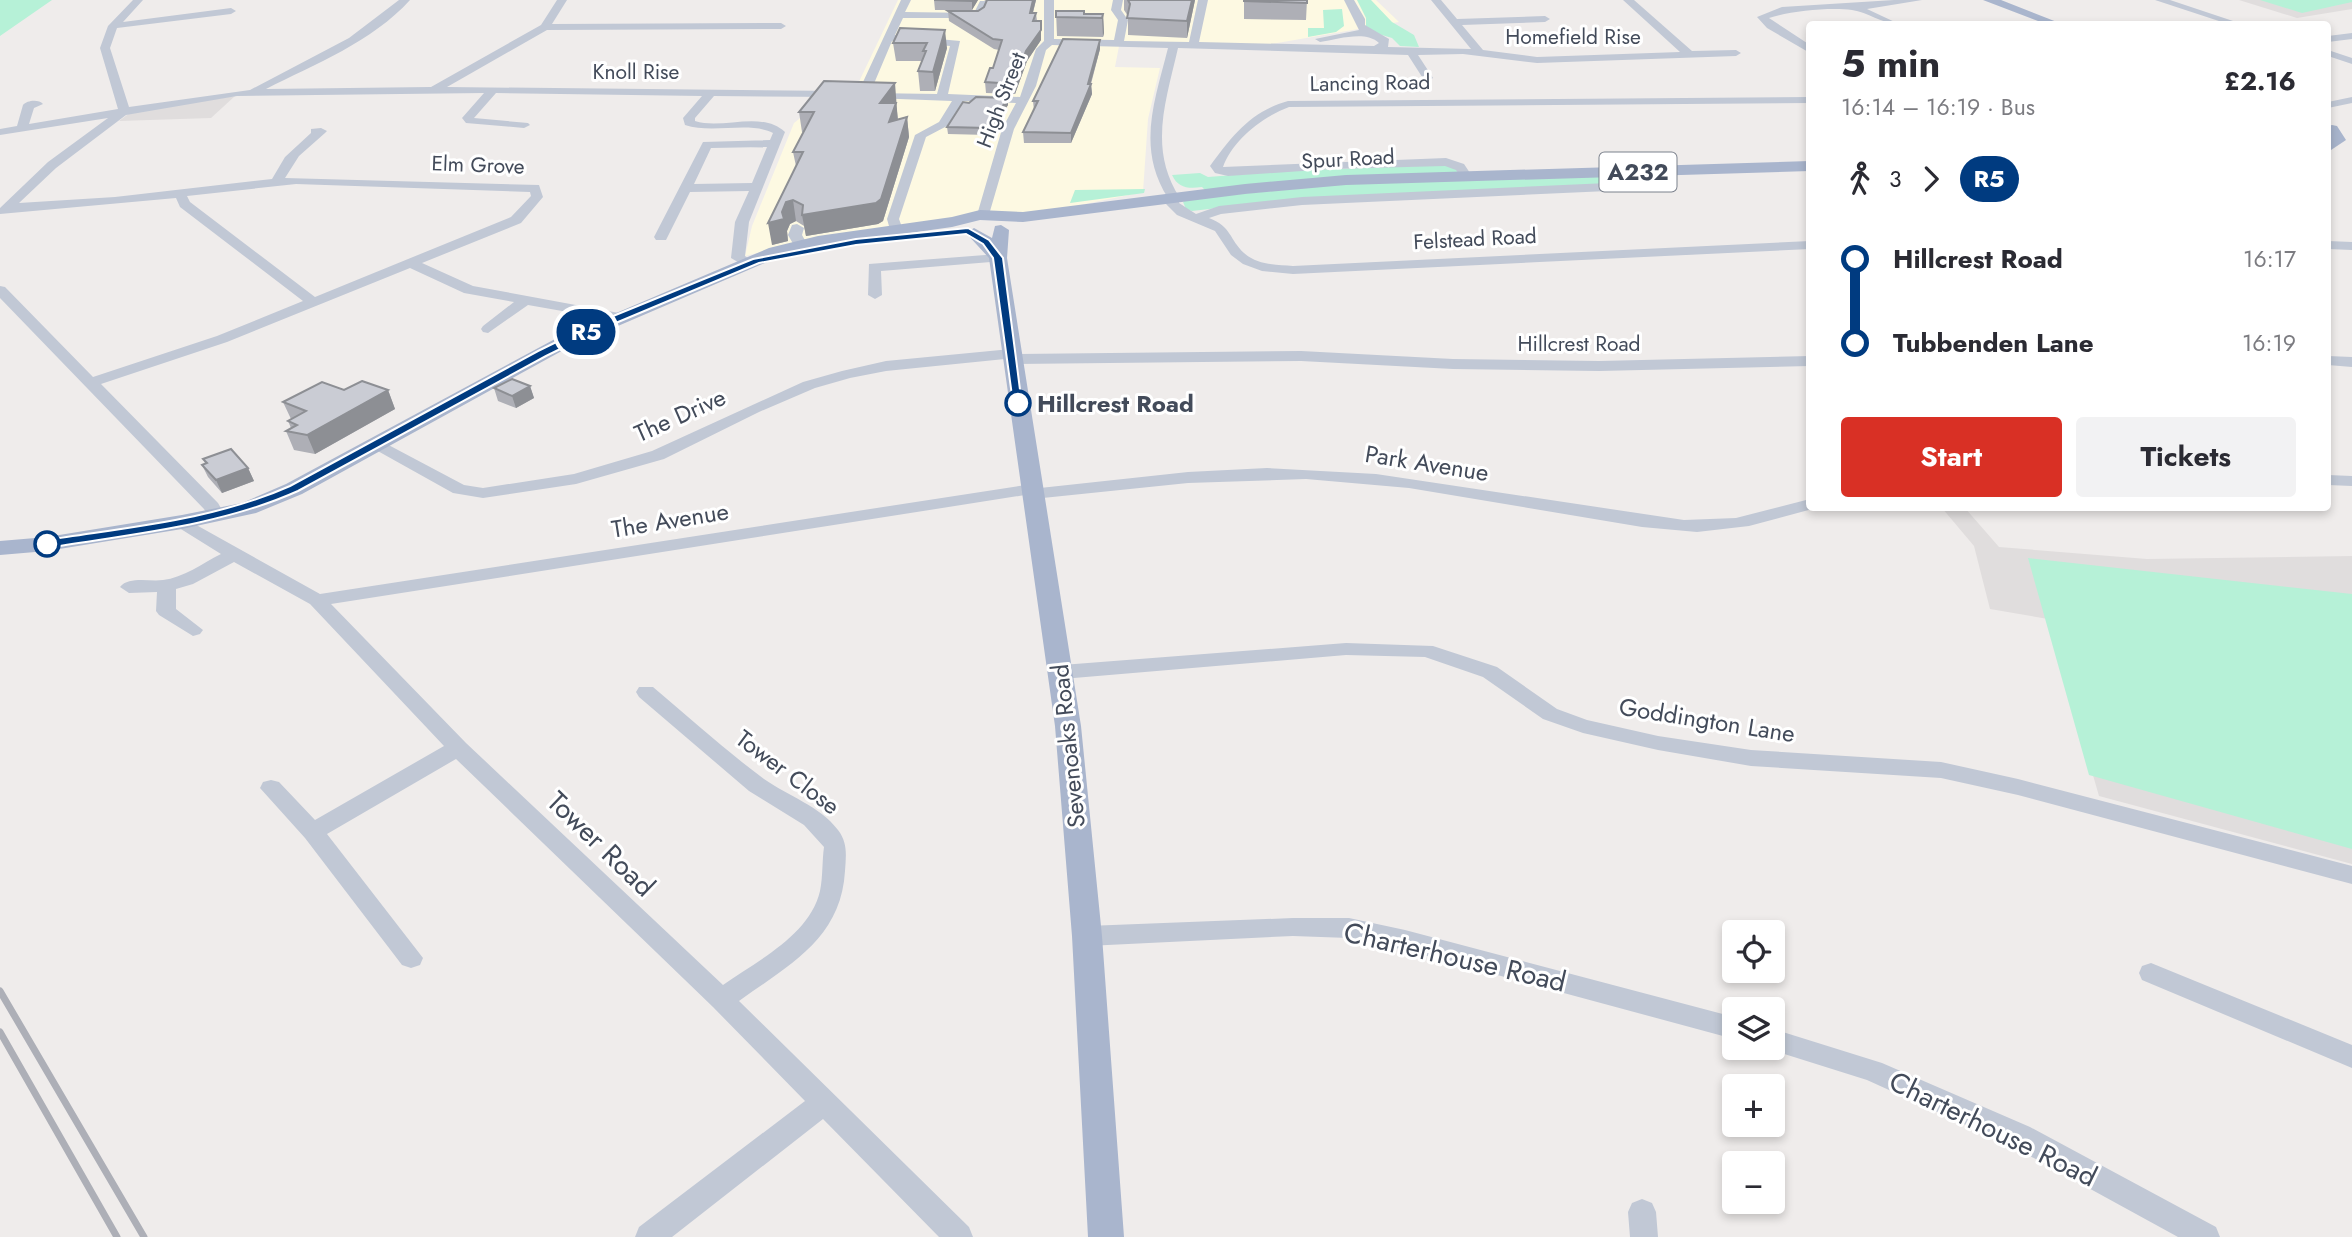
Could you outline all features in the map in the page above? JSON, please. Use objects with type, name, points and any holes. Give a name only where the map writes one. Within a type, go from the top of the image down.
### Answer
[{"type":"main road","points":[[1989,0],[2048,21]]},
{"type":"main road","points":[[2331,126],[2352,129]]},
{"type":"main road","points":[[2331,127],[2352,137]]},
{"type":"main road","points":[[2331,129],[2339,140],[2331,147]]},
{"type":"main road","points":[[2331,149],[2352,148]]},
{"type":"main road","name":"Spur Road","points":[[973,225],[1002,225],[1174,198],[1307,183],[1806,166]]},
{"type":"main road","points":[[0,548],[47,544],[183,522],[260,504],[282,495],[542,353],[620,317],[800,242],[896,230],[973,225]]},
{"type":"main road","points":[[800,242],[899,236],[973,225]]},
{"type":"main road","points":[[973,225],[998,258]]},
{"type":"main road","name":"Sevenoaks Road","points":[[1002,225],[998,258],[1062,672],[1087,936],[1106,1237]]},
{"type":"street","points":[[124,111],[105,48],[113,26],[138,0]]},
{"type":"street","points":[[0,132],[250,93],[384,22],[405,0]]},
{"type":"street","points":[[433,91],[545,27],[562,0]]},
{"type":"street","points":[[863,95],[906,0]]},
{"type":"street","name":"High Street","points":[[973,225],[1008,129],[1033,82],[1042,47],[1049,42],[1049,0]]},
{"type":"street","points":[[1118,0],[1116,10],[1123,20],[1118,43]]},
{"type":"street","points":[[1193,45],[1203,0]]},
{"type":"street","points":[[1349,0],[1360,19],[1360,26],[1370,35],[1381,38],[1380,46]]},
{"type":"street","points":[[1436,0],[1479,52]]},
{"type":"street","points":[[1628,0],[1689,54]]},
{"type":"street","points":[[1806,47],[1763,20],[1762,16],[1782,10],[1854,7],[1917,0]]},
{"type":"street","points":[[2160,0],[2226,21]]},
{"type":"street","points":[[900,15],[977,16],[983,4]]},
{"type":"street","points":[[1854,7],[1887,21]]},
{"type":"street","points":[[113,26],[231,11]]},
{"type":"street","points":[[1454,22],[1545,19]]},
{"type":"street","points":[[545,27],[781,26]]},
{"type":"street","points":[[1348,49],[1336,42],[1360,26]]},
{"type":"street","name":"Homefield Rise","points":[[1256,47],[1370,35]]},
{"type":"street","points":[[2331,39],[2352,36]]},
{"type":"street","points":[[890,38],[956,43],[941,98]]},
{"type":"street","name":"Homefield Rise","points":[[1049,42],[1348,49],[1380,46],[1410,52],[1479,52],[1509,59],[1537,60],[1736,53]]},
{"type":"street","name":"Felstead Road","points":[[1174,44],[1158,102],[1158,170],[1174,198],[1172,204],[1178,211],[1224,231],[1238,254],[1245,260],[1285,270],[1806,245]]},
{"type":"street","points":[[1410,52],[1428,78]]},
{"type":"street","points":[[2331,55],[2352,61]]},
{"type":"street","points":[[493,90],[468,118],[470,121],[524,125]]},
{"type":"street","name":"Knoll Rise","points":[[250,93],[493,90],[711,92],[1023,100]]},
{"type":"street","points":[[711,92],[689,118],[689,122],[695,126],[775,128],[779,132],[739,230],[738,258],[752,262]]},
{"type":"street","points":[[896,230],[893,219],[921,135],[943,124],[959,98]]},
{"type":"street","name":"Lancing Road","points":[[1466,176],[1460,167],[1446,162],[1331,165],[1228,172],[1219,170],[1216,166],[1255,118],[1268,110],[1288,104],[1806,100]]},
{"type":"street","points":[[2331,104],[2352,100]]},
{"type":"street","points":[[22,129],[29,105],[37,104]]},
{"type":"street","points":[[3,211],[52,165],[124,111]]},
{"type":"street","points":[[277,182],[288,160],[321,131],[315,131]]},
{"type":"street","points":[[661,237],[707,145],[775,143]]},
{"type":"street","name":"Spur Road","points":[[1195,219],[1219,209],[1315,200],[1608,187],[1627,181],[1621,172]]},
{"type":"street","name":"Elm Grove","points":[[3,211],[296,180],[535,188],[537,197],[516,220],[413,264],[222,339],[90,383]]},
{"type":"street","points":[[685,188],[758,187]]},
{"type":"street","points":[[180,194],[185,204],[314,303]]},
{"type":"street","points":[[2331,245],[2352,246]]},
{"type":"street","points":[[875,295],[874,267],[998,258]]},
{"type":"street","points":[[413,264],[469,290],[620,317]]},
{"type":"street","points":[[0,290],[212,507],[216,515]]},
{"type":"street","points":[[488,329],[526,300]]},
{"type":"street","name":"Hillcrest Road","points":[[1012,357],[1300,356],[1453,364],[1599,366],[1806,361]]},
{"type":"street","name":"The Drive","points":[[375,445],[459,489],[483,493],[592,476],[658,455],[809,385],[847,374],[886,366],[1012,357]]},
{"type":"street","points":[[2331,361],[2352,362]]},
{"type":"street","name":"Park Avenue","points":[[1032,491],[1263,475],[1341,476],[1397,482],[1602,516],[1690,526],[1742,522],[1806,505]]},
{"type":"street","points":[[2331,480],[2352,481]]},
{"type":"street","name":"The Avenue","points":[[317,600],[1032,491]]},
{"type":"street","name":"Tower Road","points":[[183,522],[191,530],[317,600],[458,748],[722,1000],[959,1237]]},
{"type":"street","points":[[129,587],[167,586],[186,580],[235,554]]},
{"type":"street","points":[[167,586],[166,611],[193,630]]},
{"type":"street","name":"Goddington Lane","points":[[1062,672],[1346,649],[1426,651],[1490,672],[1550,714],[1583,726],[1658,743],[1751,758],[1941,770],[2018,787],[2352,875]]},
{"type":"street","name":"Tower Close","points":[[646,692],[757,785],[812,819],[830,836],[835,847],[832,891],[828,905],[817,924],[799,944],[722,1000]]},
{"type":"street","points":[[313,832],[458,748]]},
{"type":"street","points":[[271,788],[313,832],[411,958]]},
{"type":"street","name":"Charterhouse Road","points":[[1087,936],[1293,927],[1349,929],[1418,944],[1722,1025]]},
{"type":"street","points":[[2151,973],[2352,1058]]},
{"type":"street","name":"Charterhouse Road","points":[[1785,1044],[1874,1071],[2020,1136],[2206,1237]]},
{"type":"street","points":[[649,1237],[824,1102]]},
{"type":"shaded area","points":[[898,0],[1376,0],[1399,22],[1265,45],[1120,41],[1115,67],[1160,68],[1148,119],[1143,192],[1037,214],[1004,214],[801,243],[745,256],[752,226],[794,123],[828,96],[855,90]]},
{"type":"shaded area","points":[[2239,0],[2352,0],[2352,9],[2297,18]]},
{"type":"shaded area","points":[[235,96],[211,118],[119,121],[131,112]]},
{"type":"shaded area","points":[[1945,511],[1968,511],[1999,547],[2147,559],[2352,556],[2352,864],[2099,796],[2048,619],[1990,609],[1974,546]]},
{"type":"green space","points":[[0,0],[52,0],[0,36]]},
{"type":"green space","points":[[1357,0],[1371,0],[1392,22],[1414,35],[1419,47],[1400,46],[1392,38],[1372,32],[1366,26],[1366,18]]},
{"type":"green space","points":[[2260,0],[2352,0],[2352,2],[2302,13]]},
{"type":"green space","points":[[1342,9],[1344,26],[1336,32],[1308,37],[1308,28],[1324,28],[1323,10]]},
{"type":"green space","points":[[1443,165],[1456,168],[1458,173],[1205,190],[1202,187],[1188,188],[1180,185],[1172,175],[1200,173],[1208,177]]},
{"type":"green space","points":[[1601,175],[1613,178],[1615,182],[1297,199],[1192,211],[1186,209],[1183,202],[1187,199],[1347,184]]},
{"type":"green space","points":[[1145,189],[1144,193],[1070,203],[1075,190]]},
{"type":"green space","points":[[2028,558],[2352,594],[2352,849],[2089,775]]},
{"type":"building","points":[[987,0],[1033,0],[1030,13],[1036,13],[1033,21],[1041,21],[1041,30],[1026,51],[1014,84],[985,82],[990,68],[993,68],[1002,40],[993,39],[948,11],[978,11],[984,7]]},
{"type":"building","points":[[1128,0],[1192,0],[1187,21],[1127,18],[1130,4]]},
{"type":"building","points":[[1307,0],[1307,3],[1244,1]]},
{"type":"building","points":[[1056,11],[1103,14],[1102,18],[1056,17]]},
{"type":"building","points":[[900,28],[945,30],[933,72],[918,71],[927,43],[893,43]]},
{"type":"building","points":[[1063,39],[1100,40],[1088,84],[1091,84],[1071,133],[1023,132],[1038,101],[1033,101]]},
{"type":"building","points":[[824,81],[895,83],[880,103],[896,103],[889,122],[907,117],[881,199],[876,203],[802,215],[803,205],[793,200],[786,202],[782,212],[784,219],[768,223],[803,152],[793,152],[814,112],[799,112]]},
{"type":"building","points":[[976,97],[1008,98],[988,128],[947,127],[963,102],[969,103]]},
{"type":"building","points":[[512,379],[530,386],[512,396],[494,388]]},
{"type":"building","points":[[362,381],[388,390],[307,435],[286,431],[297,425],[288,421],[306,411],[283,402],[322,382],[344,390]]},
{"type":"building","points":[[231,449],[248,468],[216,480],[202,465],[207,463],[203,459]]},
{"type":"railway","points":[[0,991],[144,1237]]},
{"type":"railway","points":[[0,1032],[117,1237]]},
{"type":"bus line","name":"R5","points":[[47,544],[183,522],[260,504],[294,489],[542,353],[595,328],[756,261],[856,242],[914,234],[968,231],[986,242],[998,258],[1018,403]]},
{"type":"place","name":"Hillcrest Road","points":[[1018,403]]}]
